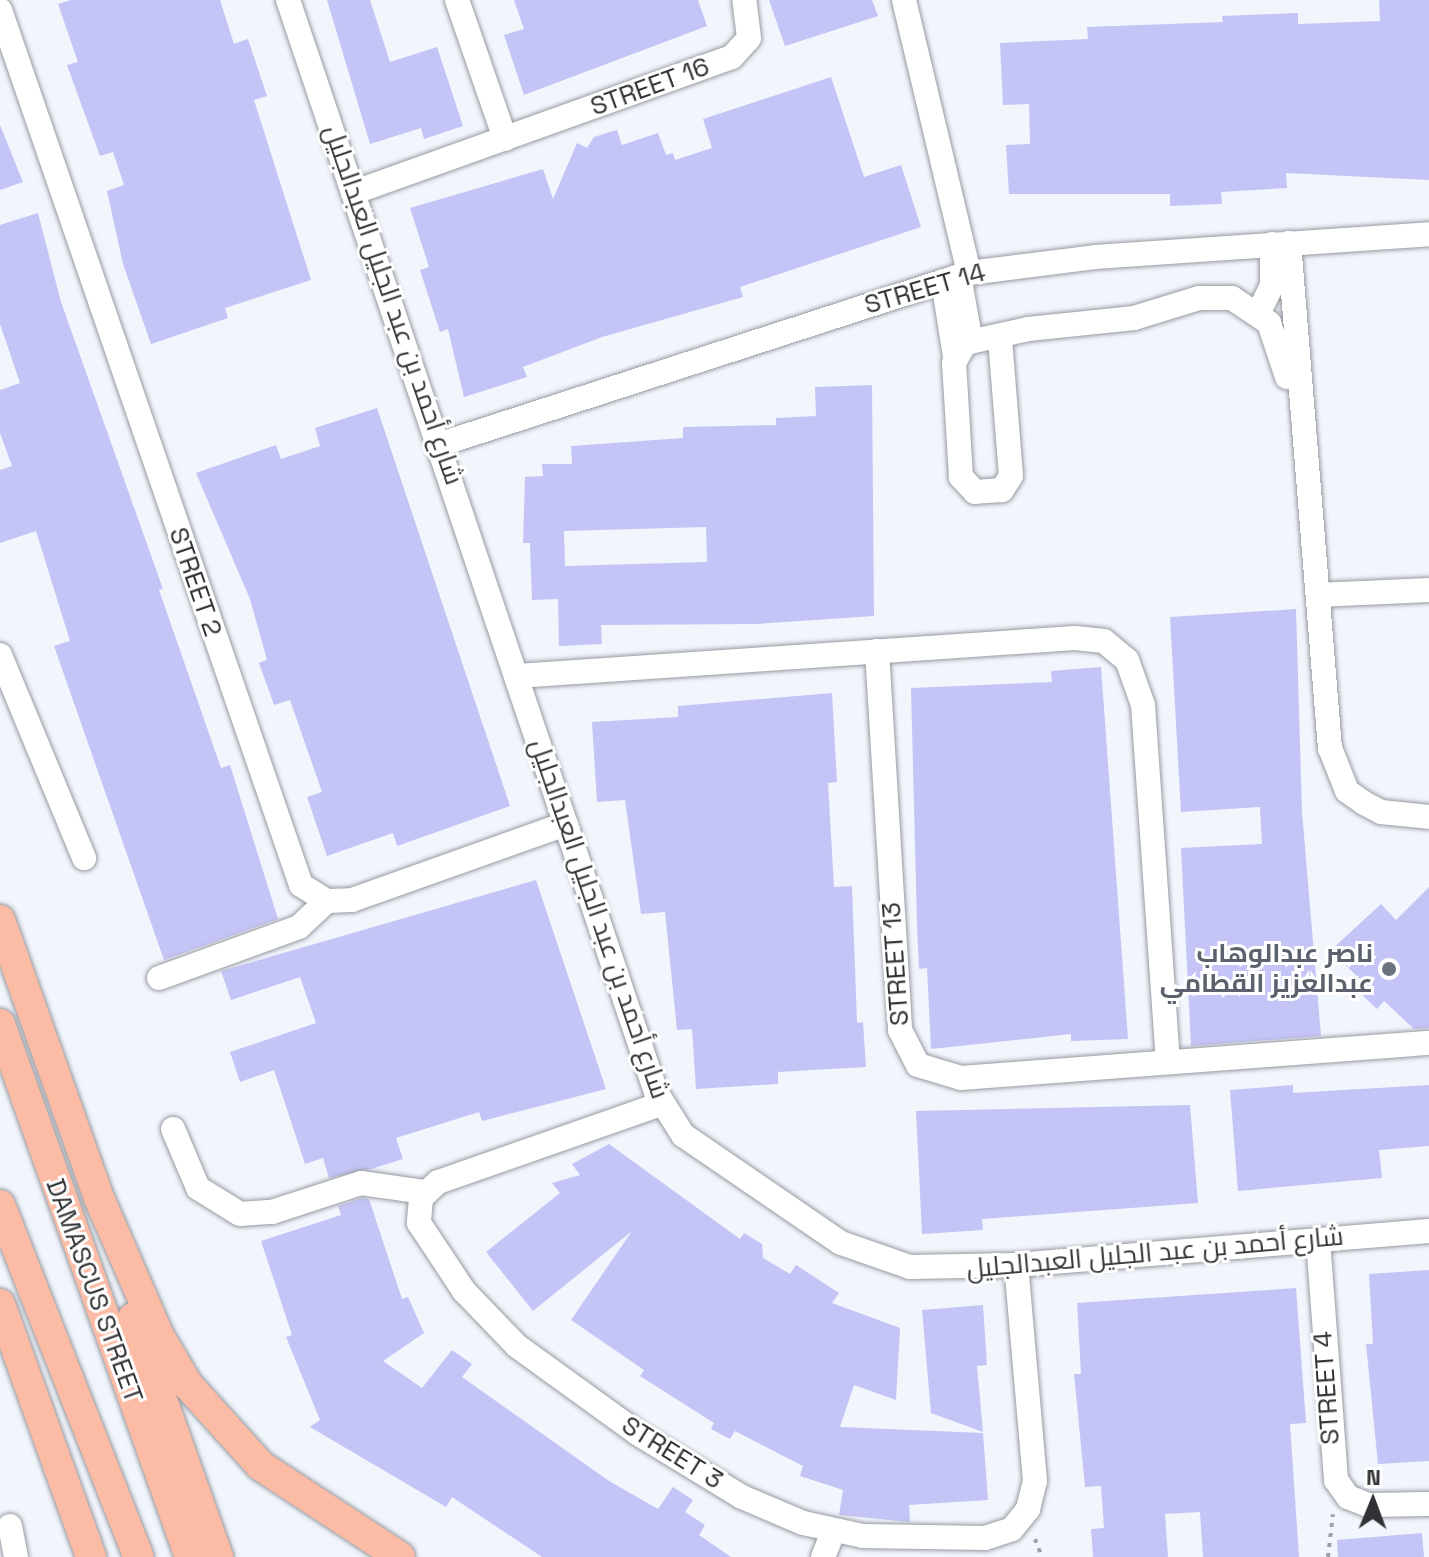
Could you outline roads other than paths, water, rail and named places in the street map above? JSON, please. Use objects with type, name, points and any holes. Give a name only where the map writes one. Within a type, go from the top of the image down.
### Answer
[{"type":"main road","points":[[0,920],[99,1198],[159,1336],[223,1429],[261,1466],[400,1557]]},
{"type":"main road","name":"DAMASCUS STREET","points":[[0,1024],[190,1557]]},
{"type":"main road","points":[[99,1198],[123,1291],[218,1557]]},
{"type":"main road","name":"DAMASCUS STREET","points":[[0,1205],[139,1557]]},
{"type":"main road","points":[[0,1304],[91,1557]]},
{"type":"street","name":"شارع أحمد بن عبد الجليل العبدالجليل","points":[[288,0],[441,444],[661,1104],[702,1150],[862,1254],[928,1269],[1016,1265],[1429,1231]]},
{"type":"street","points":[[457,0],[505,139]]},
{"type":"street","name":"STREET 16","points":[[355,192],[739,53],[751,30],[744,0]]},
{"type":"street","points":[[904,0],[957,277],[963,349],[962,481],[971,491],[1002,490],[1011,476],[1000,339]]},
{"type":"street","name":"STREET 2","points":[[0,10],[293,869],[309,892],[327,901]]},
{"type":"street","name":"STREET 14","points":[[441,444],[957,277],[1274,244],[1429,234]]},
{"type":"street","points":[[1253,307],[1274,244]]},
{"type":"street","points":[[1274,244],[1318,595],[1330,748],[1347,791],[1381,812],[1429,817]]},
{"type":"street","points":[[963,349],[1028,329],[1134,318],[1199,298],[1253,307],[1276,336],[1287,377]]},
{"type":"street","points":[[1318,595],[1429,590]]},
{"type":"street","points":[[517,676],[1075,638],[1104,641],[1127,660],[1143,705],[1168,1062]]},
{"type":"street","name":"STREET 13","points":[[877,651],[900,1030],[909,1057],[932,1072],[961,1078],[1429,1043]]},
{"type":"street","points":[[0,655],[84,858]]},
{"type":"street","points":[[159,978],[299,927],[327,901],[352,900],[566,824]]},
{"type":"street","points":[[173,1129],[198,1188],[240,1214],[272,1212],[361,1183],[425,1192],[449,1177],[661,1104]]},
{"type":"street","name":"STREET 3","points":[[425,1192],[417,1213],[422,1232],[464,1291],[517,1346],[637,1433],[742,1497],[833,1532],[985,1538],[1019,1522],[1031,1499],[1035,1466],[1016,1265]]},
{"type":"street","name":"STREET 4","points":[[1318,1240],[1332,1464],[1340,1489],[1368,1505],[1429,1504]]},
{"type":"street","points":[[10,1526],[16,1557]]},
{"type":"street","points":[[823,1557],[833,1532]]},
{"type":"place","name":"ناصر عبدالوهاب عبدالعزيز القطامي","points":[[1389,969]]}]
